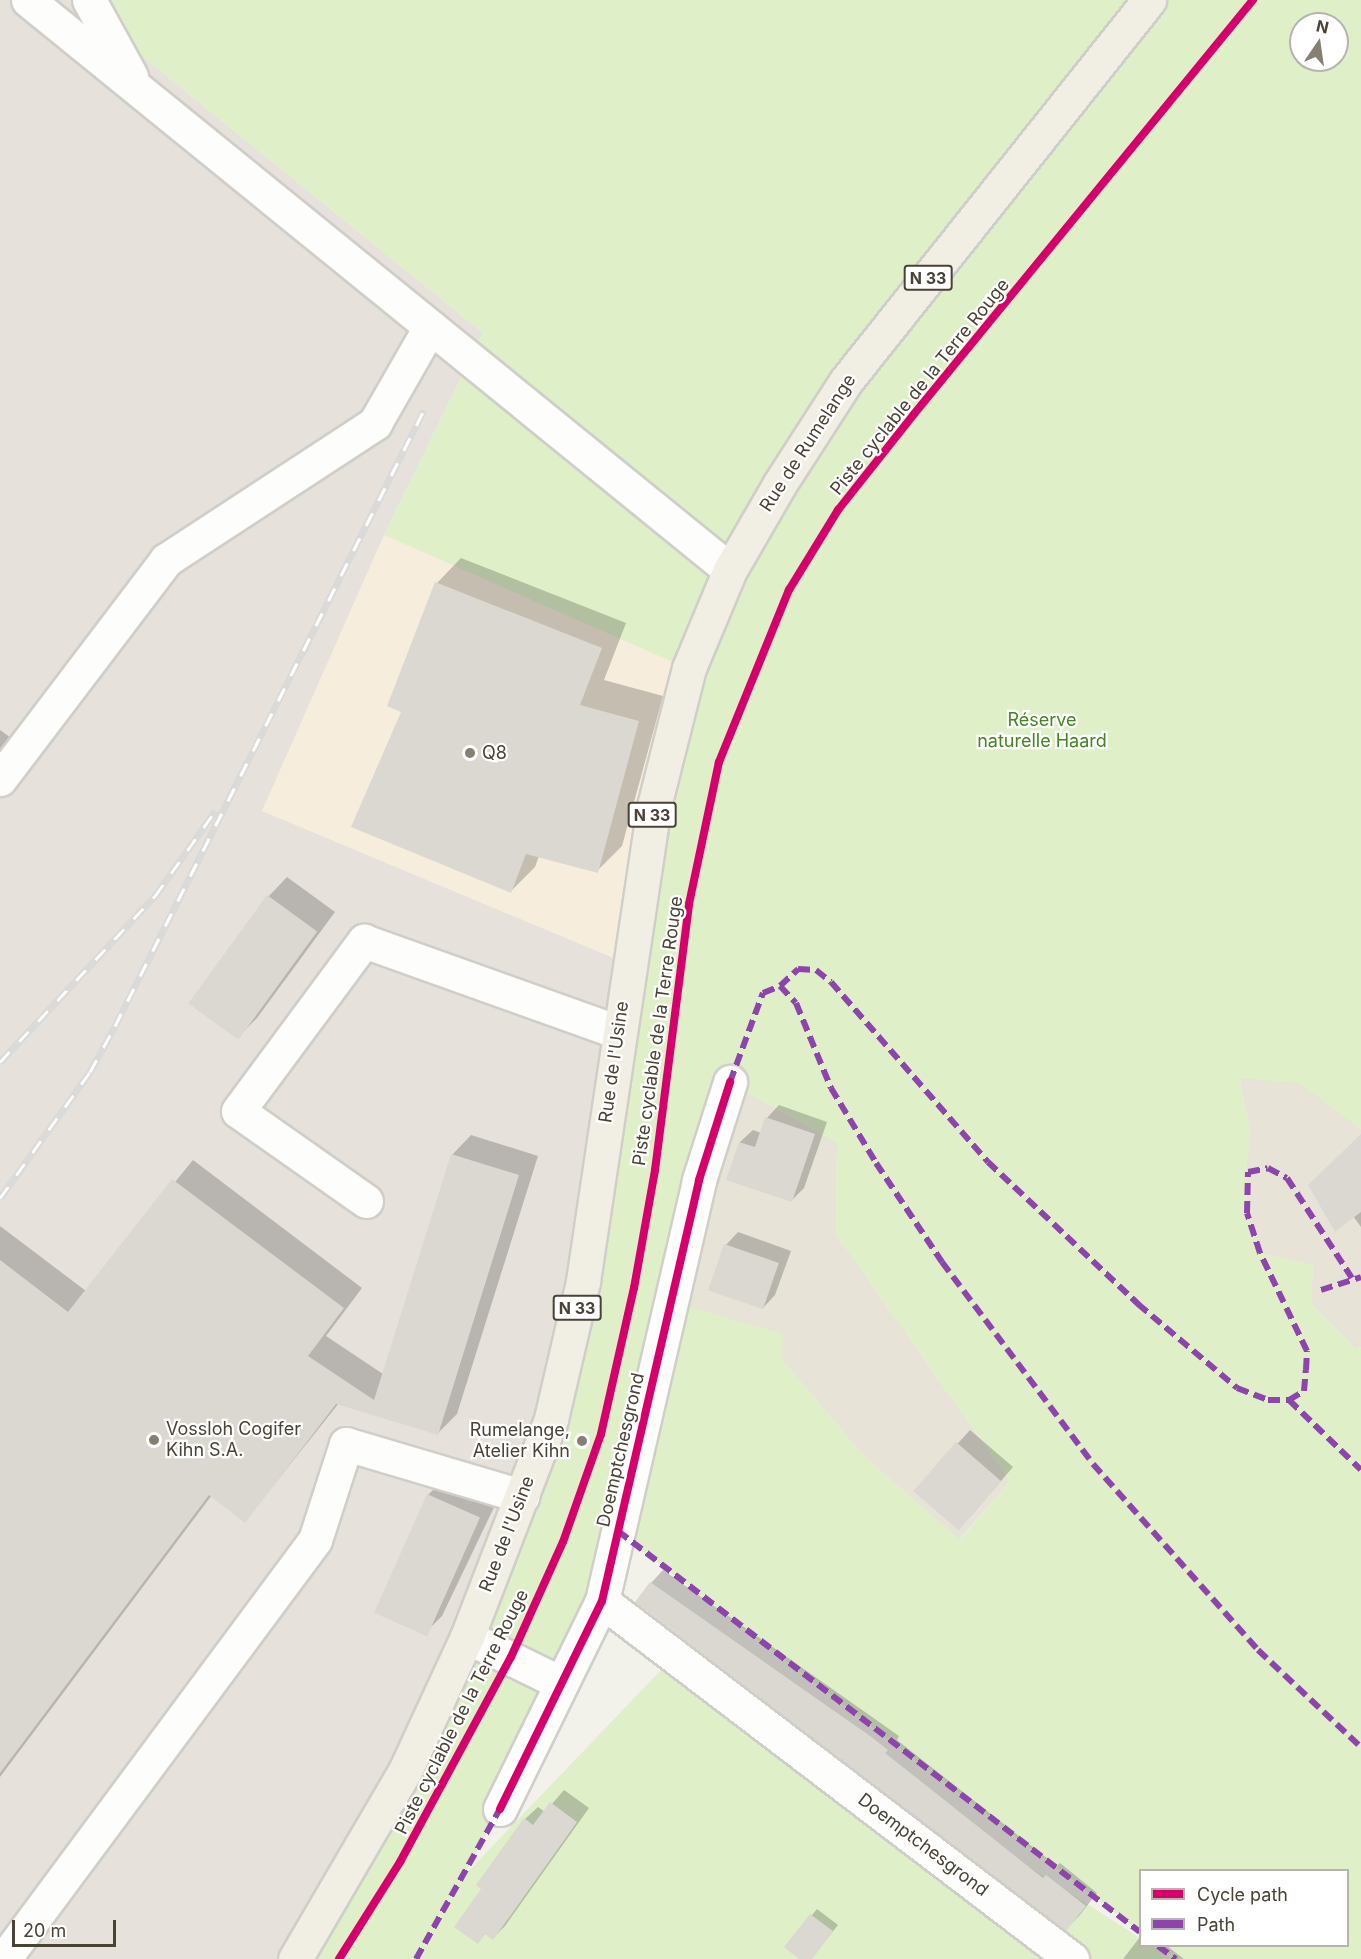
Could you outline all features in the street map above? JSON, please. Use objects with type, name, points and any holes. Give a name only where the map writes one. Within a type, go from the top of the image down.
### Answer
[{"type":"main road","name":"Rue de Rumelange","points":[[628,964],[653,810],[686,679],[730,570],[779,485],[846,381],[1149,0]]},
{"type":"main road","name":"Rue de l'Usine","points":[[295,1959],[405,1771],[467,1637],[551,1419],[583,1281],[628,964]]},
{"type":"street","points":[[28,0],[730,570]]},
{"type":"street","points":[[89,0],[139,91]]},
{"type":"street","points":[[0,779],[166,560],[375,423],[430,327]]},
{"type":"street","points":[[366,1201],[238,1111],[364,941],[618,1032]]},
{"type":"street","name":"Doemptchesgrond","points":[[500,1809],[602,1601],[699,1180],[730,1082]]},
{"type":"street","points":[[4,1959],[315,1540],[346,1444],[522,1497]]},
{"type":"street","name":"Doemptchesgrond","points":[[602,1601],[1072,1959]]},
{"type":"street","points":[[467,1637],[561,1683]]},
{"type":"shaded area","points":[[0,0],[73,0],[483,333],[384,535],[262,811],[628,964],[618,1032],[522,1496],[295,1959],[0,1959]]},
{"type":"shaded area","points":[[384,535],[689,668],[628,964],[262,811]]},
{"type":"shaded area","points":[[1256,1059],[1302,1084],[1361,1129],[1361,1347],[1356,1349],[1311,1304],[1313,1265],[1260,1253],[1247,1213],[1245,1179],[1250,1132],[1239,1077]]},
{"type":"shaded area","points":[[730,1082],[837,1143],[836,1234],[1010,1481],[959,1540],[864,1456],[782,1360],[781,1348],[670,1301]]},
{"type":"green space","name":"Réserve naturelle Haard","points":[[73,0],[1361,0],[1361,1129],[1299,1083],[1239,1078],[1250,1132],[1245,1179],[1247,1213],[1260,1253],[1313,1265],[1311,1304],[1356,1349],[1361,1347],[1361,1959],[1176,1959],[1159,1947],[1349,1947],[1349,1869],[1139,1869],[1139,1931],[618,1532],[500,1809],[463,1877],[684,1646],[1139,1937],[1139,1947],[1154,1947],[1173,1959],[295,1959],[308,1942],[551,1419],[689,669],[384,535],[483,333]],"holes":[[[730,1082],[837,1143],[836,1234],[1010,1481],[960,1540],[864,1456],[782,1360],[783,1334],[670,1301]]]},
{"type":"building","points":[[435,582],[602,648],[580,705],[639,721],[598,873],[526,854],[511,893],[351,827],[401,712],[387,706]]},
{"type":"building","points":[[267,895],[317,931],[238,1040],[188,1003]]},
{"type":"building","points":[[765,1117],[815,1134],[792,1202],[726,1180],[739,1142],[755,1147]]},
{"type":"building","points":[[1361,1134],[1361,1212],[1335,1232],[1308,1185]]},
{"type":"building","name":"Vossloh Cogifer Kihn S.A.","points":[[451,1154],[519,1175],[438,1435],[336,1404],[245,1523],[209,1495],[0,1773],[0,1260],[68,1312],[172,1179],[344,1308],[308,1356],[374,1400]]},
{"type":"building","points":[[724,1244],[779,1263],[763,1309],[708,1290]]},
{"type":"building","points":[[956,1442],[1001,1481],[959,1530],[913,1491]]},
{"type":"building","points":[[427,1494],[480,1518],[427,1636],[374,1613]]},
{"type":"building","points":[[650,1582],[870,1736],[888,1750],[885,1753],[1043,1878],[1046,1875],[1086,1906],[1066,1931],[635,1602]]},
{"type":"building","points":[[550,1802],[577,1822],[493,1940],[485,1934],[478,1944],[454,1927],[481,1889],[476,1885],[524,1818],[533,1825]]},
{"type":"building","points":[[810,1914],[833,1931],[812,1959],[799,1959],[784,1947]]},
{"type":"railway","points":[[0,1198],[90,1072],[115,1026],[424,410]]},
{"type":"railway","points":[[0,1062],[155,896],[216,810]]},
{"type":"marked path","points":[[780,986],[798,969],[816,970],[831,982],[988,1162],[1138,1304],[1237,1388],[1268,1400],[1289,1400],[1304,1391],[1307,1351],[1260,1253],[1247,1213],[1248,1172],[1268,1168],[1287,1178],[1352,1278]]},
{"type":"marked path","points":[[730,1082],[763,993],[780,986],[796,1003],[831,1088],[876,1163],[942,1262],[1093,1464],[1258,1650],[1361,1747]]},
{"type":"marked path","points":[[1321,1290],[1361,1277]]},
{"type":"marked path","points":[[1289,1400],[1361,1470]]},
{"type":"marked path","points":[[618,1531],[1139,1931]]},
{"type":"marked path","points":[[416,1959],[500,1809]]},
{"type":"marked path","points":[[1159,1947],[1176,1959]]},
{"type":"cycle path","name":"Piste cyclable de la Terre Rouge","points":[[339,1959],[400,1862],[511,1657],[563,1542],[601,1434],[634,1288],[655,1170],[689,904],[719,762],[789,590],[838,510],[1253,0]]},
{"type":"cycle path","points":[[500,1809],[602,1601],[699,1180],[730,1082]]},
{"type":"place","name":"Q8","points":[[470,753]]},
{"type":"place","name":"Vossloh Cogifer Kihn S.A.","points":[[154,1440]]},
{"type":"place","name":"Rumelange, Atelier Kihn","points":[[582,1441]]}]
